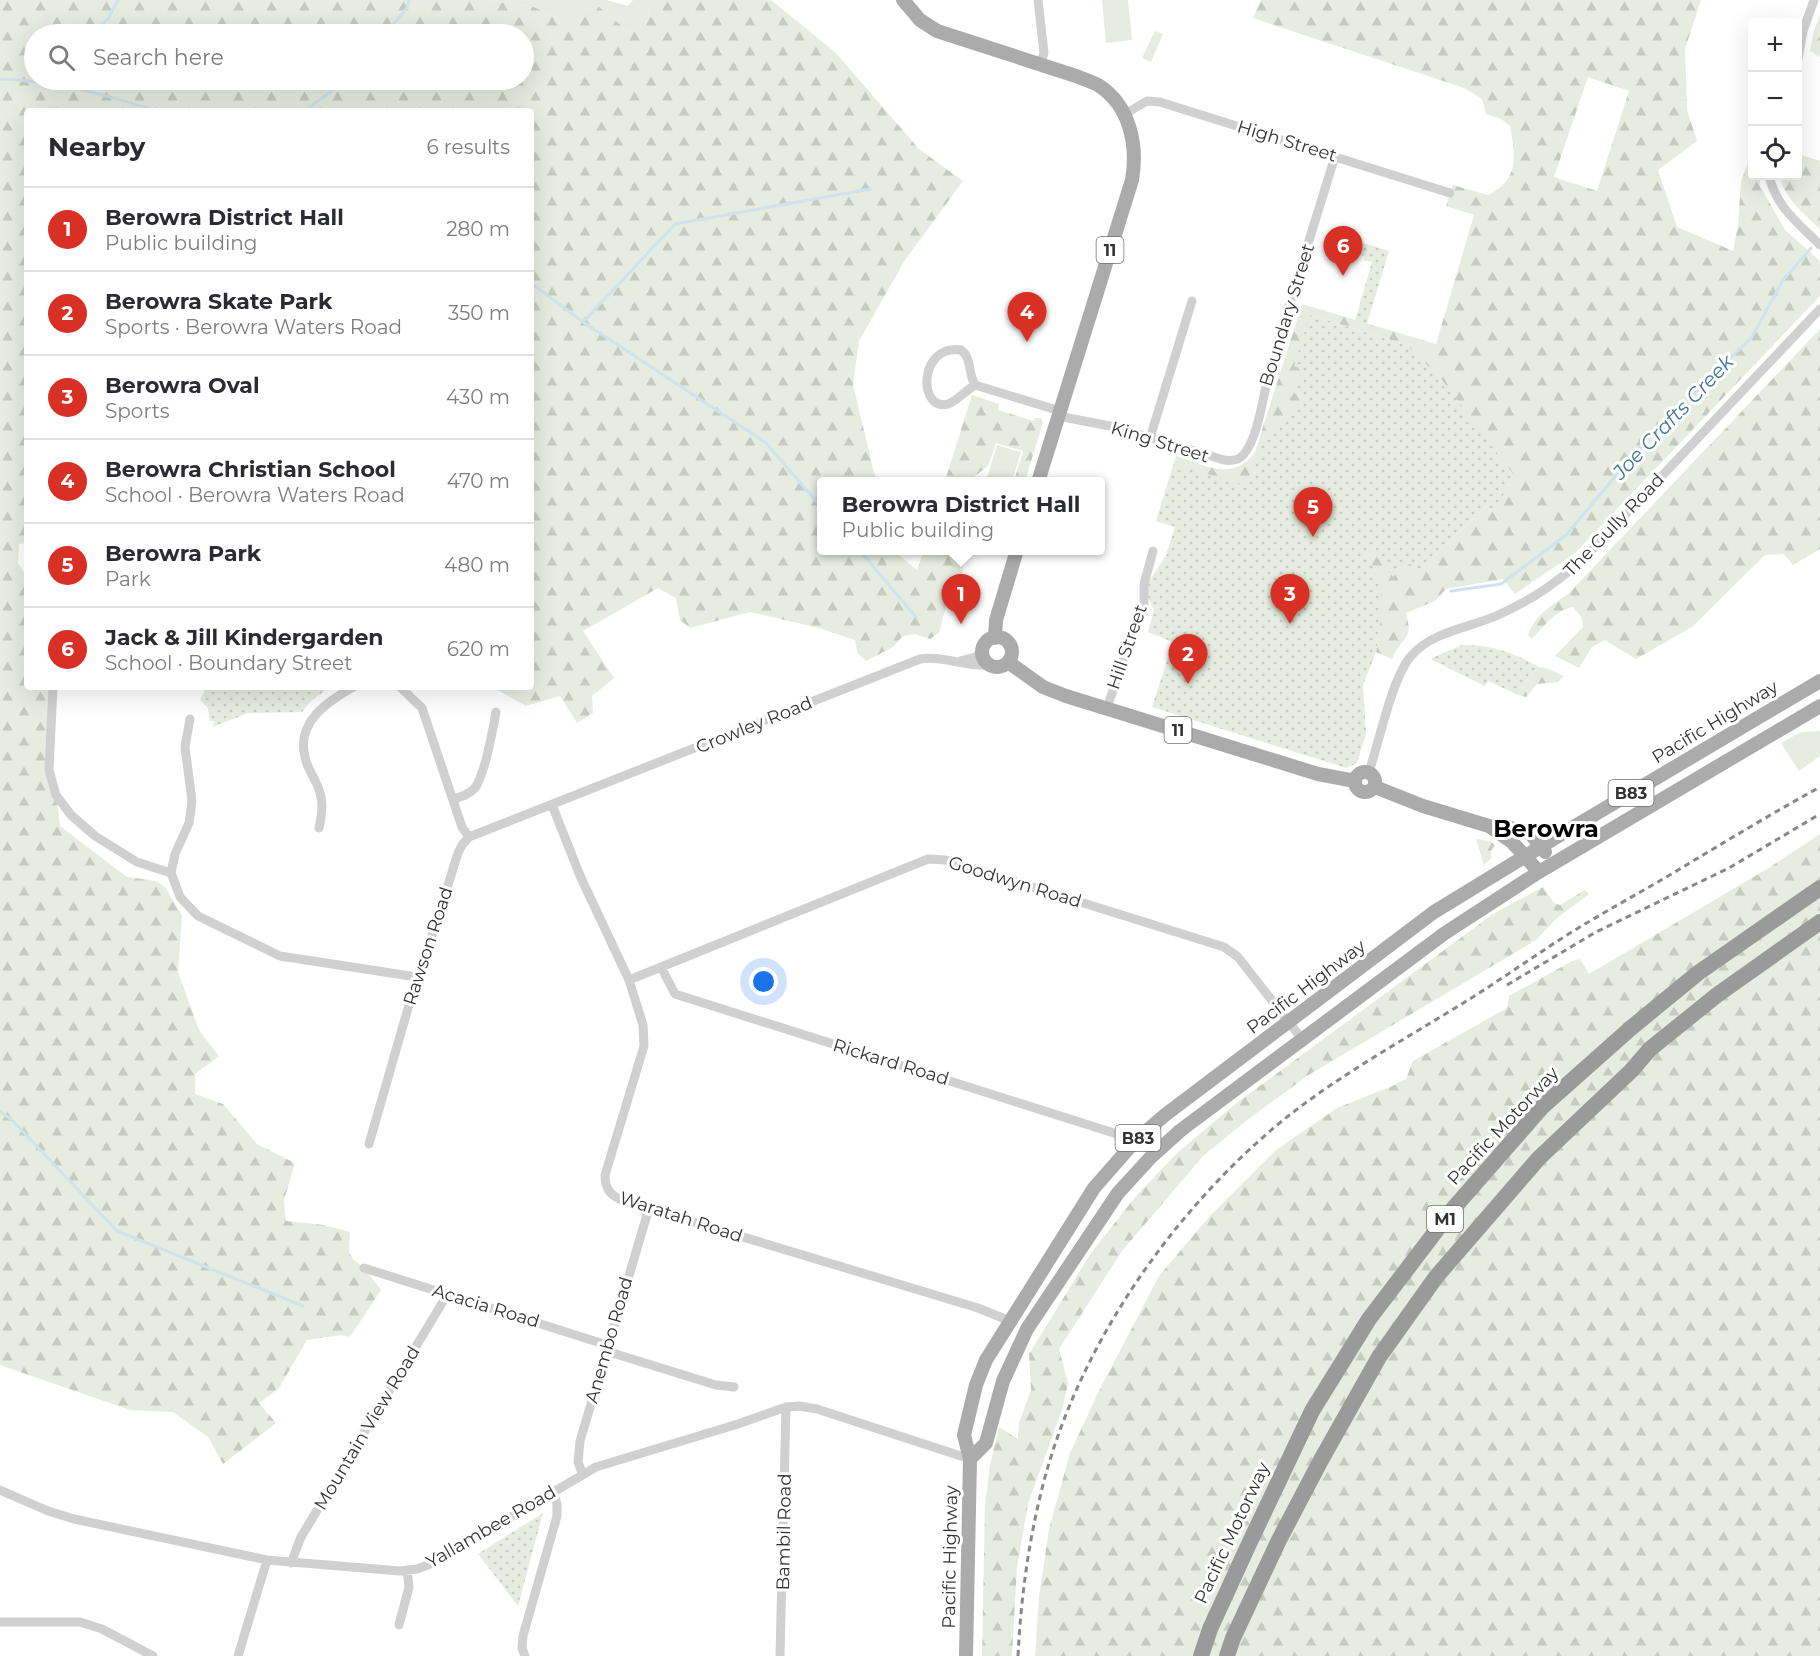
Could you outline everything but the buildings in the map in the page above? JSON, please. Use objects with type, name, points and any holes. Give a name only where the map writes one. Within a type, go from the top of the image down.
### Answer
[{"type":"highway","name":"Pacific Motorway","points":[[1201,1656],[1210,1629],[1238,1566],[1312,1411],[1368,1319],[1452,1210],[1542,1107],[1631,1028],[1698,973],[1820,888]]},
{"type":"highway","name":"M1","points":[[1227,1656],[1233,1638],[1279,1540],[1378,1357],[1436,1277],[1539,1158],[1631,1071],[1650,1049],[1717,995],[1820,922]]},
{"type":"main road","name":"11","points":[[903,0],[920,20],[937,32],[1040,64],[1098,85],[1111,96],[1125,114],[1134,141],[1135,160],[1132,180],[1040,477]]},
{"type":"main road","points":[[995,638],[996,620],[1016,555]]},
{"type":"main road","points":[[995,638],[1004,639],[1010,645],[1012,654],[1008,662],[998,667],[985,660],[983,651],[986,642],[995,638]]},
{"type":"main road","name":"11","points":[[1008,662],[1043,687],[1318,774],[1355,781],[1356,787],[1361,792],[1367,793],[1375,787],[1423,806],[1489,826],[1507,827],[1530,833],[1552,864]]},
{"type":"main road","name":"Pacific Highway","points":[[966,1656],[970,1459],[964,1435],[976,1385],[986,1360],[1094,1188],[1136,1140],[1165,1115],[1434,912],[1820,681]]},
{"type":"main road","name":"B83","points":[[970,1459],[986,1443],[1003,1381],[1022,1336],[1118,1193],[1151,1157],[1181,1130],[1444,933],[1552,864],[1820,706]]},
{"type":"main road","points":[[1355,781],[1360,773],[1369,772],[1376,780],[1375,787]]},
{"type":"main road","name":"11","points":[[1489,826],[1512,842],[1539,872]]},
{"type":"street","points":[[1038,0],[1044,53],[1040,64]]},
{"type":"street","points":[[1802,36],[1814,0]]},
{"type":"street","name":"High Street","points":[[1125,114],[1147,101],[1160,102],[1450,193]]},
{"type":"street","name":"Boundary Street","points":[[1252,439],[1270,368],[1335,156]]},
{"type":"street","points":[[1770,180],[1780,206],[1820,245]]},
{"type":"street","points":[[1150,438],[1192,301]]},
{"type":"street","name":"The Gully Road","points":[[1369,772],[1399,677],[1411,656],[1429,640],[1499,615],[1563,578],[1589,554],[1820,309]]},
{"type":"street","points":[[953,349],[961,350],[966,353],[969,374],[975,385],[948,404],[940,404],[932,399],[928,391],[927,372],[937,356],[953,349]]},
{"type":"street","name":"King Street","points":[[975,385],[1059,414],[1115,427],[1218,459],[1231,461],[1242,456],[1252,439]]},
{"type":"street","name":"Hill Street","points":[[1107,708],[1137,619],[1144,610],[1144,584],[1153,551]]},
{"type":"street","name":"Crowley Road","points":[[958,661],[975,657],[983,651]]},
{"type":"street","name":"Crowley Road","points":[[552,805],[920,659],[932,657],[977,667],[991,665]]},
{"type":"street","points":[[53,690],[49,770],[56,795],[71,815],[95,836],[137,862],[171,873]]},
{"type":"street","points":[[319,828],[322,811],[321,799],[304,757],[303,742],[316,712],[331,699],[348,690]]},
{"type":"street","points":[[403,690],[422,708],[462,827],[470,837],[552,805]]},
{"type":"street","points":[[453,799],[467,795],[477,786],[492,736],[496,712]]},
{"type":"street","points":[[190,719],[185,747],[192,801],[191,812],[175,854],[171,873],[180,897],[198,916],[279,956],[417,977]]},
{"type":"street","name":"Waratah Road","points":[[552,805],[601,925],[629,980],[643,1025],[644,1046],[606,1168],[606,1188],[616,1198],[978,1308],[1010,1321]]},
{"type":"street","name":"Rawson Road","points":[[369,1144],[417,977],[458,853],[470,837]]},
{"type":"street","name":"Goodwyn Road","points":[[629,980],[928,859],[946,860],[1224,947],[1238,957],[1302,1040]]},
{"type":"street","name":"Rickard Road","points":[[661,967],[675,994],[1136,1140]]},
{"type":"street","name":"Anembo Road","points":[[582,1473],[578,1462],[580,1441],[649,1208]]},
{"type":"street","name":"Acacia Road","points":[[364,1268],[716,1384],[734,1387]]},
{"type":"street","name":"Mountain View Road","points":[[291,1563],[301,1537],[447,1295]]},
{"type":"street","name":"Yallambee Road","points":[[0,1491],[74,1519],[267,1560],[407,1570],[433,1563],[582,1473],[612,1461],[738,1424],[786,1407],[799,1406],[818,1409],[970,1459]]},
{"type":"street","name":"Bambil Road","points":[[780,1656],[786,1407]]},
{"type":"street","points":[[525,1656],[522,1648],[523,1636],[557,1516],[557,1504],[553,1491]]},
{"type":"street","points":[[238,1656],[267,1560]]},
{"type":"street","points":[[399,1625],[409,1587],[407,1570]]},
{"type":"street","points":[[0,1622],[80,1622],[102,1629],[153,1656]]},
{"type":"green space","points":[[0,0],[484,0],[532,6],[561,20],[598,6],[629,32],[648,19],[651,0],[771,0],[835,52],[919,149],[963,181],[905,260],[859,341],[853,384],[875,477],[817,477],[817,555],[899,555],[917,570],[923,555],[966,555],[957,592],[950,591],[939,633],[930,639],[915,634],[903,636],[893,647],[866,661],[858,654],[855,640],[819,628],[750,612],[690,628],[680,620],[676,598],[658,588],[583,631],[614,678],[592,696],[593,713],[577,723],[560,696],[526,706],[497,690],[534,690],[534,108],[24,108],[24,543],[19,544],[18,563],[24,572],[24,690],[53,690],[50,745],[60,826],[127,877],[156,881],[165,887],[182,915],[178,972],[199,1030],[219,1056],[195,1074],[195,1094],[223,1104],[257,1144],[295,1163],[284,1200],[286,1221],[324,1225],[350,1232],[349,1252],[381,1290],[350,1337],[341,1335],[307,1340],[279,1388],[259,1403],[276,1423],[223,1464],[208,1437],[173,1412],[130,1410],[0,1365]]},
{"type":"green space","points":[[484,0],[606,0],[628,6],[633,0],[651,0],[648,19],[629,32],[598,6],[561,20],[532,6]]},
{"type":"green space","points":[[1102,0],[1128,0],[1132,40],[1106,43]]},
{"type":"green space","points":[[1261,0],[1701,0],[1685,49],[1687,110],[1697,141],[1658,170],[1677,227],[1733,251],[1738,226],[1741,181],[1748,163],[1748,180],[1760,180],[1760,186],[1785,230],[1820,261],[1820,296],[1575,553],[1515,594],[1503,579],[1446,589],[1435,601],[1406,613],[1408,633],[1392,659],[1376,652],[1380,620],[1376,572],[1365,554],[1373,547],[1398,573],[1410,563],[1418,571],[1486,506],[1490,511],[1515,478],[1148,583],[1166,555],[1175,527],[1156,521],[1176,456],[1208,467],[1228,469],[1237,467],[1255,452],[1302,304],[1436,344],[1474,215],[1446,206],[1453,185],[1488,195],[1498,189],[1510,175],[1514,158],[1510,126],[1501,119],[1486,114],[1482,99],[1464,88],[1253,18]],"holes":[[[1588,77],[1629,91],[1597,191],[1554,177]],[[1310,315],[1409,347],[1320,400],[1302,369]]]},
{"type":"green space","points":[[1820,15],[1820,57],[1810,51]]},
{"type":"green space","points":[[1155,31],[1163,34],[1151,62],[1142,58]]},
{"type":"green space","points":[[1802,155],[1820,161],[1820,229],[1795,205],[1781,180],[1802,180]]},
{"type":"green space","points":[[1363,243],[1389,251],[1367,324],[1355,320],[1372,262],[1364,260],[1365,257],[1360,255]]},
{"type":"green space","points":[[1310,315],[1407,345],[1442,380],[1516,478],[1491,511],[1486,506],[1418,571],[1410,563],[1393,577],[1374,547],[1365,554],[1376,572],[1381,592],[1380,620],[1376,652],[1363,685],[1366,734],[1357,763],[1346,768],[1152,707],[1173,642],[1148,632],[1154,609],[1147,592],[1150,580],[1167,554],[1175,527],[1156,521],[1174,464],[1248,486],[1262,443],[1305,401],[1294,393],[1302,369],[1294,366]]},
{"type":"green space","points":[[1820,329],[1820,549],[1793,565],[1784,554],[1765,555],[1692,627],[1636,659],[1605,640],[1592,647],[1579,668],[1555,656],[1583,627],[1582,618],[1573,607],[1561,611],[1532,639],[1528,635],[1539,617],[1568,594]]},
{"type":"green space","points":[[972,395],[999,404],[998,410],[1034,421],[1035,418],[1041,418],[1043,422],[1026,477],[1015,477],[1023,451],[996,443],[988,466],[975,477],[946,477]]},
{"type":"green space","points":[[997,445],[1021,452],[1013,477],[987,477]]},
{"type":"green space","points":[[1462,645],[1502,650],[1539,667],[1530,675],[1518,695],[1488,681],[1485,686],[1432,660]]},
{"type":"green space","points":[[1539,667],[1564,676],[1558,682],[1537,684],[1526,697],[1518,695],[1530,675]]},
{"type":"green space","points":[[205,690],[325,690],[310,702],[302,712],[248,713],[213,727],[214,721],[210,721],[208,708],[200,700]]},
{"type":"green space","points":[[1820,731],[1820,756],[1799,771],[1781,743],[1801,732]]},
{"type":"green space","points":[[1820,834],[1820,1656],[1035,1656],[1039,1597],[1049,1529],[1070,1453],[1099,1391],[1159,1276],[1209,1217],[1276,1150],[1337,1108],[1406,1079],[1413,1061],[1507,1008],[1509,996],[1572,961],[1580,959],[1589,974],[1767,869]]},
{"type":"green space","points":[[1476,839],[1490,841],[1495,845],[1491,851],[1491,858],[1484,865]]},
{"type":"green space","points":[[1543,887],[1554,903],[1560,905],[1585,890],[1589,894],[1556,919],[1536,940],[1307,1076],[1246,1121],[1203,1156],[1122,1251],[1059,1349],[1068,1383],[1062,1410],[1028,1504],[1017,1567],[1012,1656],[982,1656],[985,1505],[990,1465],[999,1427],[1018,1439],[1019,1423],[1031,1390],[1029,1354],[1091,1253],[1136,1196],[1177,1153],[1234,1105],[1493,914]]},
{"type":"green space","points":[[543,1513],[518,1606],[478,1554]]},
{"type":"waterway","points":[[102,24],[108,19],[118,0]]},
{"type":"waterway","points":[[393,24],[407,8],[409,0]]},
{"type":"waterway","points":[[0,79],[24,80]]},
{"type":"waterway","points":[[82,90],[147,108]]},
{"type":"waterway","points":[[308,108],[333,90]]},
{"type":"waterway","points":[[583,322],[675,224],[870,189]]},
{"type":"waterway","name":"Joe Crafts Creek","points":[[1451,591],[1501,584],[1566,535],[1646,440],[1752,337],[1783,280],[1811,248]]},
{"type":"waterway","points":[[534,285],[583,322],[765,442],[817,502]]},
{"type":"waterway","points":[[863,555],[916,617]]},
{"type":"waterway","points":[[0,1112],[12,1120],[117,1231],[303,1306]]},
{"type":"railway","points":[[1018,1656],[1021,1609],[1031,1539],[1047,1470],[1064,1420],[1085,1372],[1110,1324],[1139,1278],[1206,1194],[1282,1121],[1331,1085],[1487,988],[1578,928],[1820,787]]},
{"type":"railway","points":[[1507,985],[1596,932],[1729,868],[1820,814]]},
{"type":"place","name":"Jack & Jill Kindergarden","points":[[1343,276]]},
{"type":"place","name":"Berowra Christian School","points":[[1027,342]]},
{"type":"place","name":"Berowra Park","points":[[1313,537]]},
{"type":"place","name":"Berowra District Hall","points":[[961,624]]},
{"type":"place","name":"Berowra Oval","points":[[1290,624]]},
{"type":"place","name":"Berowra Skate Park","points":[[1188,684]]},
{"type":"district","name":"Berowra","points":[[1546,829]]}]
